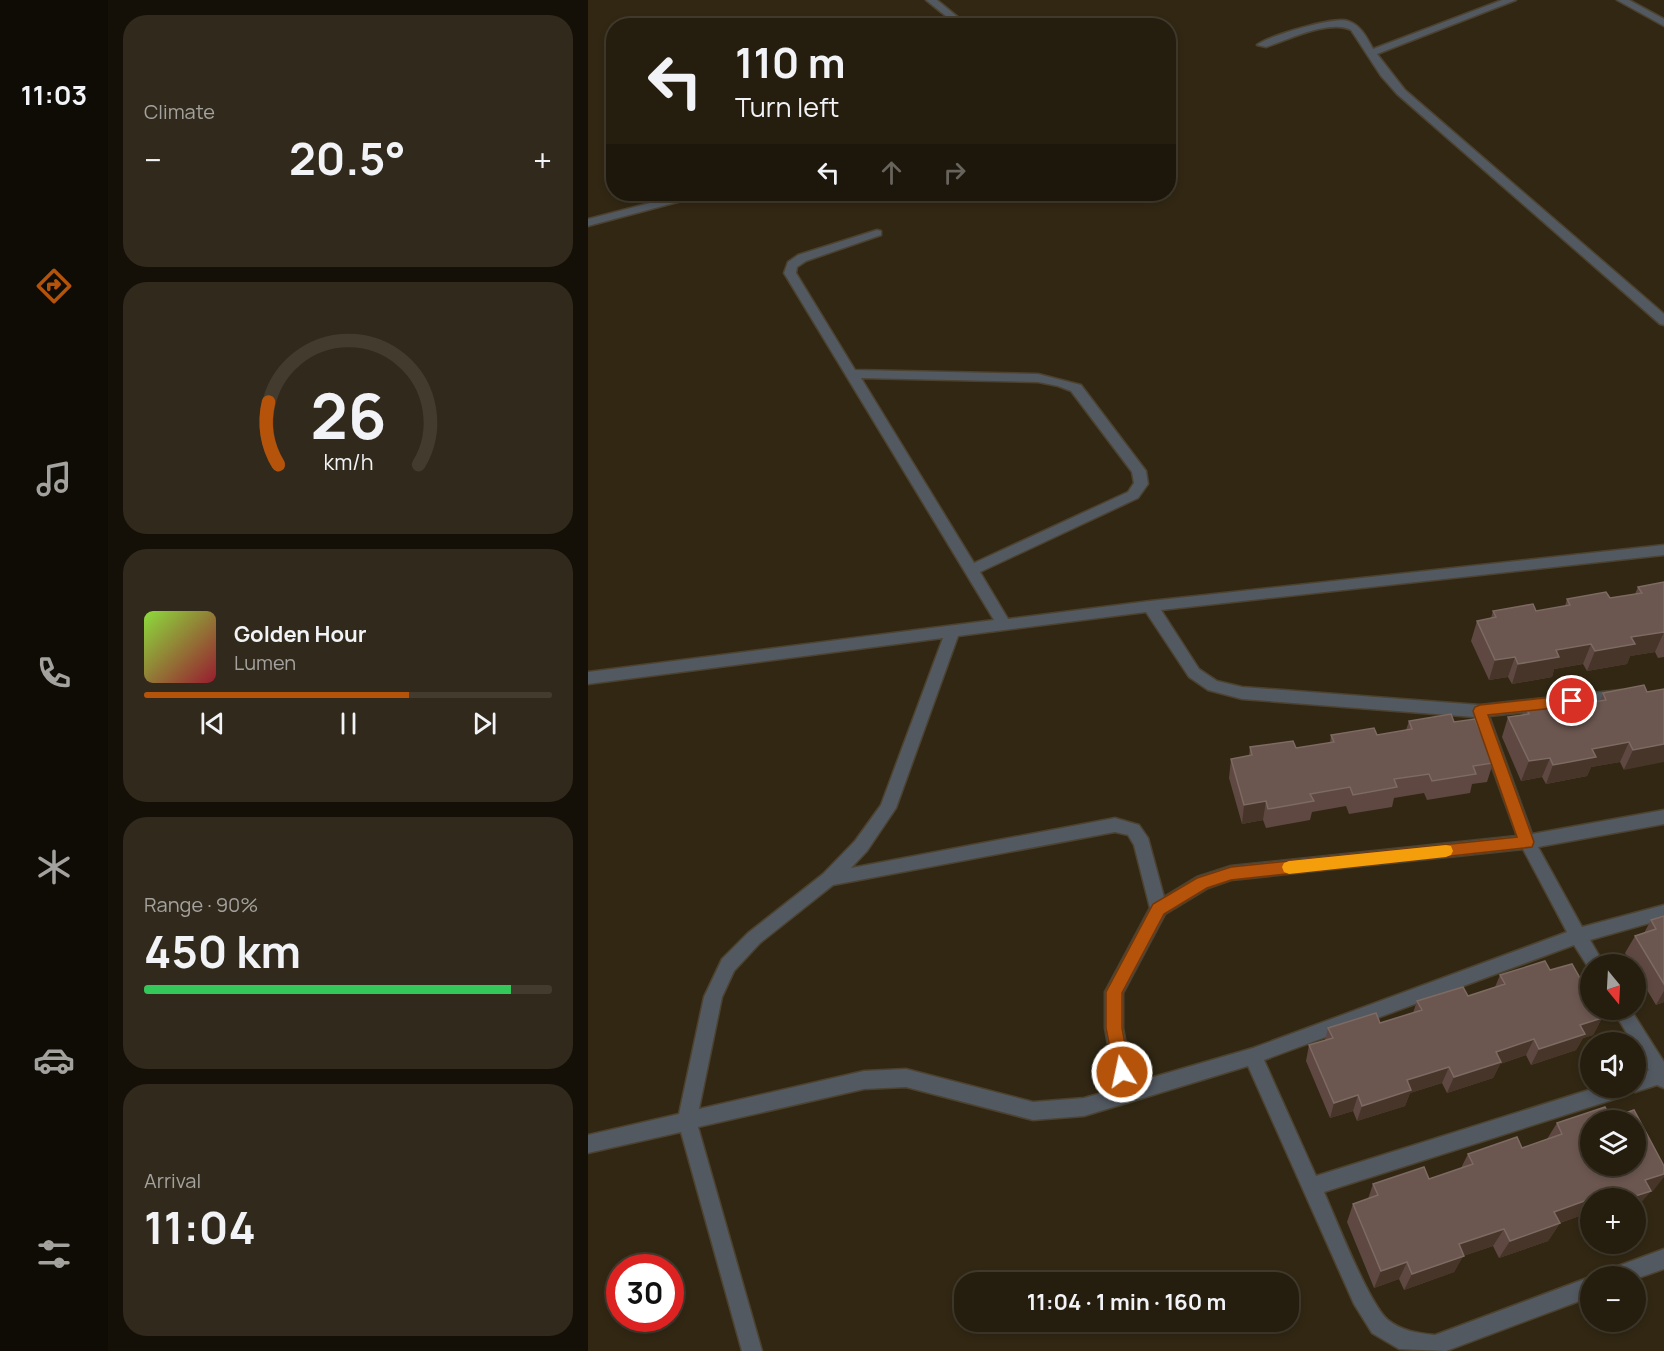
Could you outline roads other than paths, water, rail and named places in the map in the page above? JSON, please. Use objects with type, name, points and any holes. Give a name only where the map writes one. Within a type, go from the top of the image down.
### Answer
[{"type":"street","points":[[931,0],[955,18]]},
{"type":"street","points":[[1371,53],[1511,0]]},
{"type":"street","points":[[1622,0],[1664,23]]},
{"type":"street","points":[[1262,45],[1330,23],[1345,23],[1355,28],[1384,74],[1401,92],[1664,321]]},
{"type":"street","points":[[588,223],[670,201]]},
{"type":"street","points":[[876,233],[802,258],[792,265],[790,273],[1005,626]]},
{"type":"street","points":[[851,374],[1038,378],[1060,382],[1076,388],[1139,471],[1141,484],[1133,495],[971,570]]},
{"type":"street","points":[[588,678],[1150,606],[1664,550]]},
{"type":"street","points":[[1150,606],[1194,673],[1213,687],[1242,693],[1480,711],[1641,694]]},
{"type":"street","points":[[752,1351],[687,1121],[713,997],[728,965],[754,938],[829,879],[861,846],[888,808],[953,632]]},
{"type":"street","points":[[1480,711],[1527,842],[1589,954]]},
{"type":"street","points":[[1126,1094],[1114,1028],[1114,992],[1159,909],[1203,882],[1231,873],[1527,842],[1664,817]]},
{"type":"street","points":[[829,879],[1115,825],[1133,830],[1142,843],[1159,909]]},
{"type":"street","points":[[588,1144],[864,1080],[906,1078],[1033,1111],[1084,1107],[1253,1056],[1578,936],[1664,912]]},
{"type":"street","points":[[1628,1020],[1663,1076],[1646,1080]]},
{"type":"street","points":[[1253,1056],[1367,1307],[1379,1326],[1406,1342],[1435,1346],[1580,1291]]},
{"type":"street","points":[[1313,1186],[1590,1098]]},
{"type":"street","points":[[1645,1266],[1664,1259]]}]
